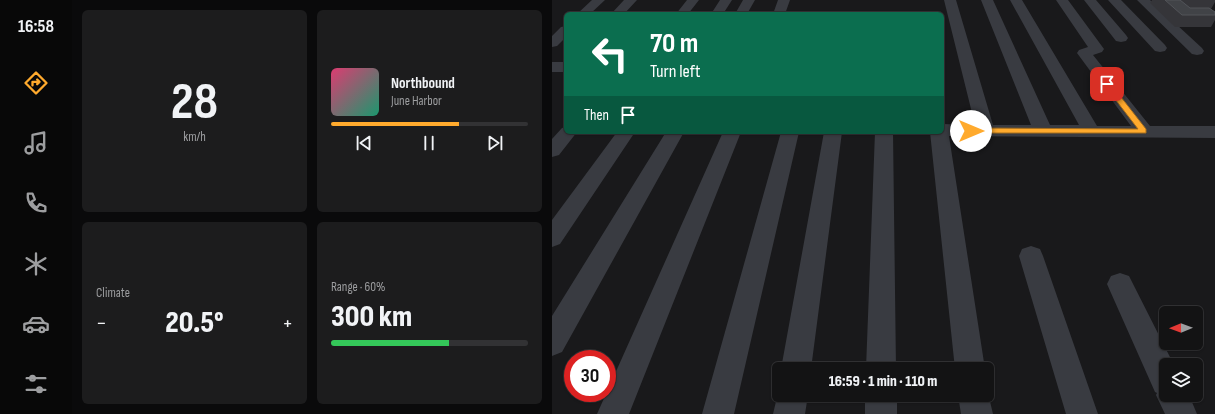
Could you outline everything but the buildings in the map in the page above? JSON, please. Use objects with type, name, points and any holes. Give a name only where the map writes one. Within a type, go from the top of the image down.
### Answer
[{"type":"street","points":[[585,12],[599,0]]},
{"type":"street","points":[[619,12],[631,0]]},
{"type":"street","points":[[684,12],[693,0]]},
{"type":"street","points":[[718,12],[726,0]]},
{"type":"street","points":[[742,12],[749,0]]},
{"type":"street","points":[[779,12],[784,0]]},
{"type":"street","points":[[950,0],[986,131]]},
{"type":"street","points":[[987,0],[1043,131]]},
{"type":"street","points":[[1016,0],[1091,131]]},
{"type":"street","points":[[1062,0],[1097,49],[1084,52],[1144,131]]},
{"type":"street","points":[[1090,0],[1121,38]]},
{"type":"street","points":[[1114,0],[1160,48]]},
{"type":"street","points":[[1142,0],[1197,51]]},
{"type":"street","points":[[552,43],[564,32]]},
{"type":"street","points":[[552,67],[564,67]]},
{"type":"street","points":[[552,129],[564,129]]},
{"type":"street","points":[[944,130],[1215,132]]},
{"type":"street","points":[[552,151],[566,134]]},
{"type":"street","points":[[552,238],[625,134]]},
{"type":"street","points":[[552,342],[674,134]]},
{"type":"street","points":[[613,414],[731,134]]},
{"type":"street","points":[[718,414],[789,134]]},
{"type":"street","points":[[797,362],[833,134]]},
{"type":"street","points":[[882,362],[884,134]]},
{"type":"street","points":[[939,134],[969,362]]},
{"type":"street","points":[[1031,256],[1082,414]]},
{"type":"street","points":[[1120,284],[1159,366]]},
{"type":"street","points":[[789,414],[791,402]]},
{"type":"street","points":[[881,402],[881,414]]},
{"type":"street","points":[[975,402],[976,414]]},
{"type":"street","points":[[1175,402],[1181,414]]},
{"type":"route","points":[[971,131],[1144,131],[1107,84]]}]
